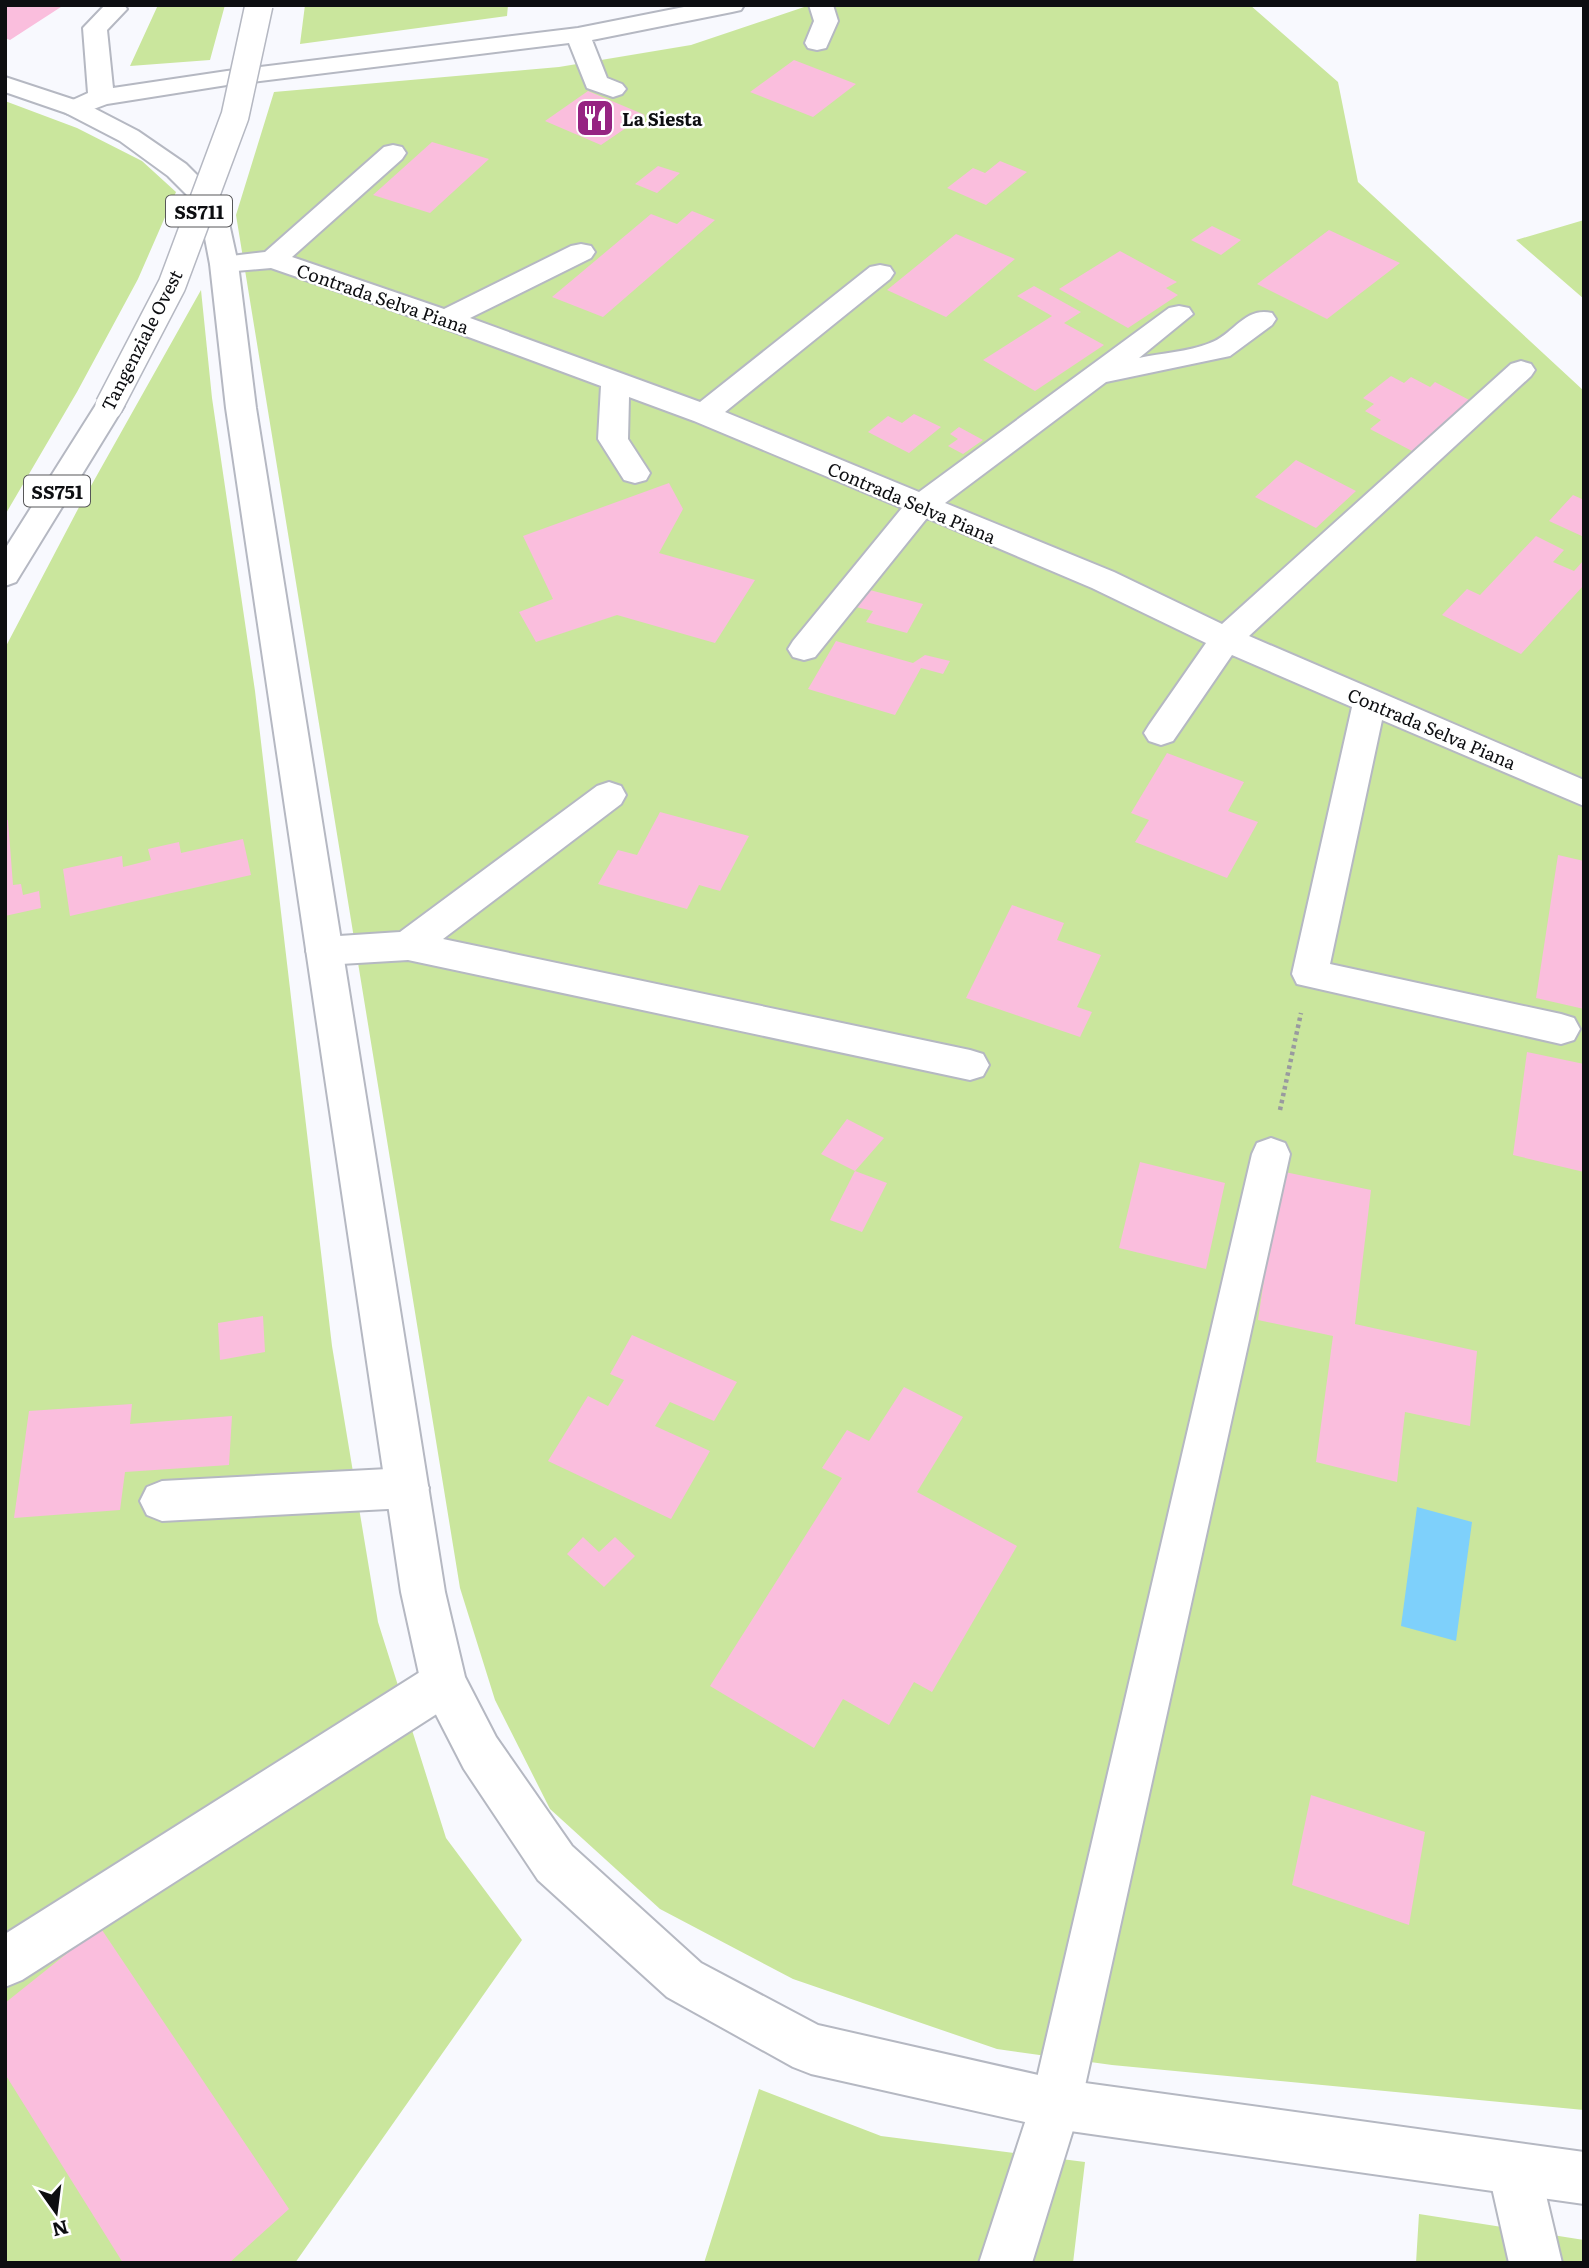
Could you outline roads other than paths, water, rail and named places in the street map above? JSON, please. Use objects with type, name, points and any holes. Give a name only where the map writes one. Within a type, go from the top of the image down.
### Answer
[{"type":"main road","name":"Tangenziale Ovest","points":[[5,575],[109,406],[177,272],[235,116],[258,5]]},
{"type":"main road","points":[[5,84],[88,102],[227,78],[578,35],[732,5]]},
{"type":"main road","points":[[817,43],[826,21],[821,5]]},
{"type":"main road","points":[[88,102],[95,28],[115,9]]},
{"type":"main road","points":[[578,35],[596,83],[614,89]]},
{"type":"main road","points":[[88,102],[129,136],[177,170],[212,205],[224,264],[242,408],[423,1592],[444,1683],[480,1752],[555,1863],[684,1980],[811,2049],[1056,2104],[1584,2178]]},
{"type":"main road","points":[[273,260],[393,153]]},
{"type":"main road","points":[[446,319],[581,252]]},
{"type":"main road","name":"Contrada Selva Piana","points":[[224,264],[273,260],[446,319],[704,414],[1103,580],[1226,639],[1584,794]]},
{"type":"main road","points":[[704,414],[880,273]]},
{"type":"main road","points":[[804,649],[920,506],[1179,314]]},
{"type":"main road","points":[[1095,375],[1220,350],[1262,319]]},
{"type":"main road","points":[[1161,733],[1226,639],[1521,370]]},
{"type":"main road","points":[[616,382],[613,439],[635,473]]},
{"type":"main road","points":[[1370,701],[1310,974],[1561,1029]]},
{"type":"main road","points":[[408,946],[609,795]]},
{"type":"main road","points":[[324,951],[408,946],[970,1065]]},
{"type":"main road","points":[[1005,2263],[1056,2104],[1270,1154]]},
{"type":"main road","points":[[162,1501],[407,1488]]},
{"type":"main road","points":[[5,1963],[444,1683]]},
{"type":"main road","points":[[1514,2170],[1536,2263]]},
{"type":"water","points":[[1417,1507],[1472,1522],[1456,1641],[1401,1626]]},
{"type":"place","name":"La Siesta","points":[[595,118]]}]
